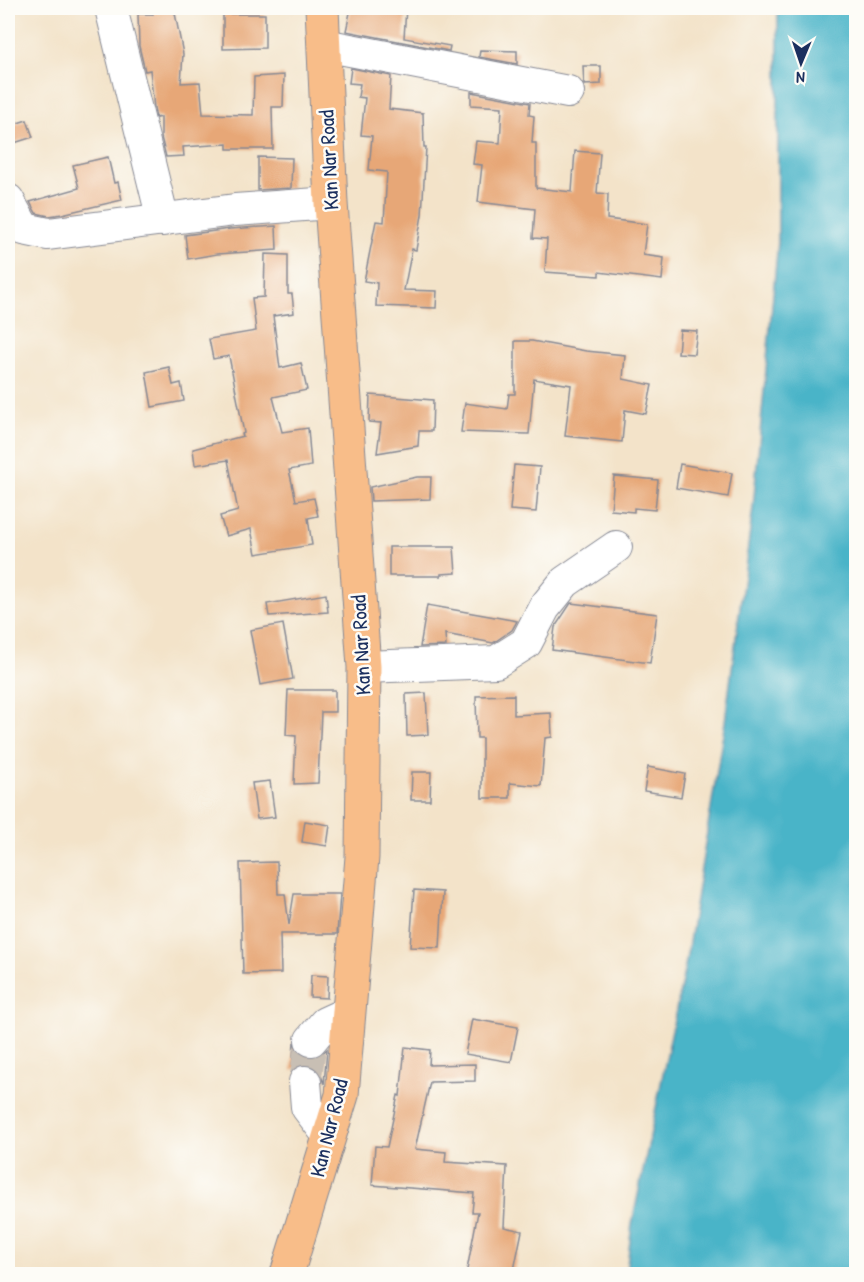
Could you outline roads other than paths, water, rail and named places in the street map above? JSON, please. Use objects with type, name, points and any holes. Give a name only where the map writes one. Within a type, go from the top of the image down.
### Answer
[{"type":"main road","name":"Kan Nar Road","points":[[286,1275],[342,1095],[362,857],[364,667],[331,203],[322,8]]},
{"type":"street","points":[[111,8],[163,220]]},
{"type":"street","points":[[324,45],[568,92]]},
{"type":"street","points":[[8,200],[24,229],[48,234],[235,210],[331,203]]},
{"type":"street","points":[[364,667],[496,662],[526,643],[544,608],[565,582],[616,547]]},
{"type":"street","points":[[311,1040],[325,1023],[349,1012]]},
{"type":"street","points":[[305,1082],[307,1107],[329,1136]]},
{"type":"water","points":[[778,8],[856,8],[856,1274],[626,1274],[632,1224],[685,967],[725,722],[753,508],[778,242]]},
{"type":"tunnel","points":[[305,1082],[311,1040]]}]
